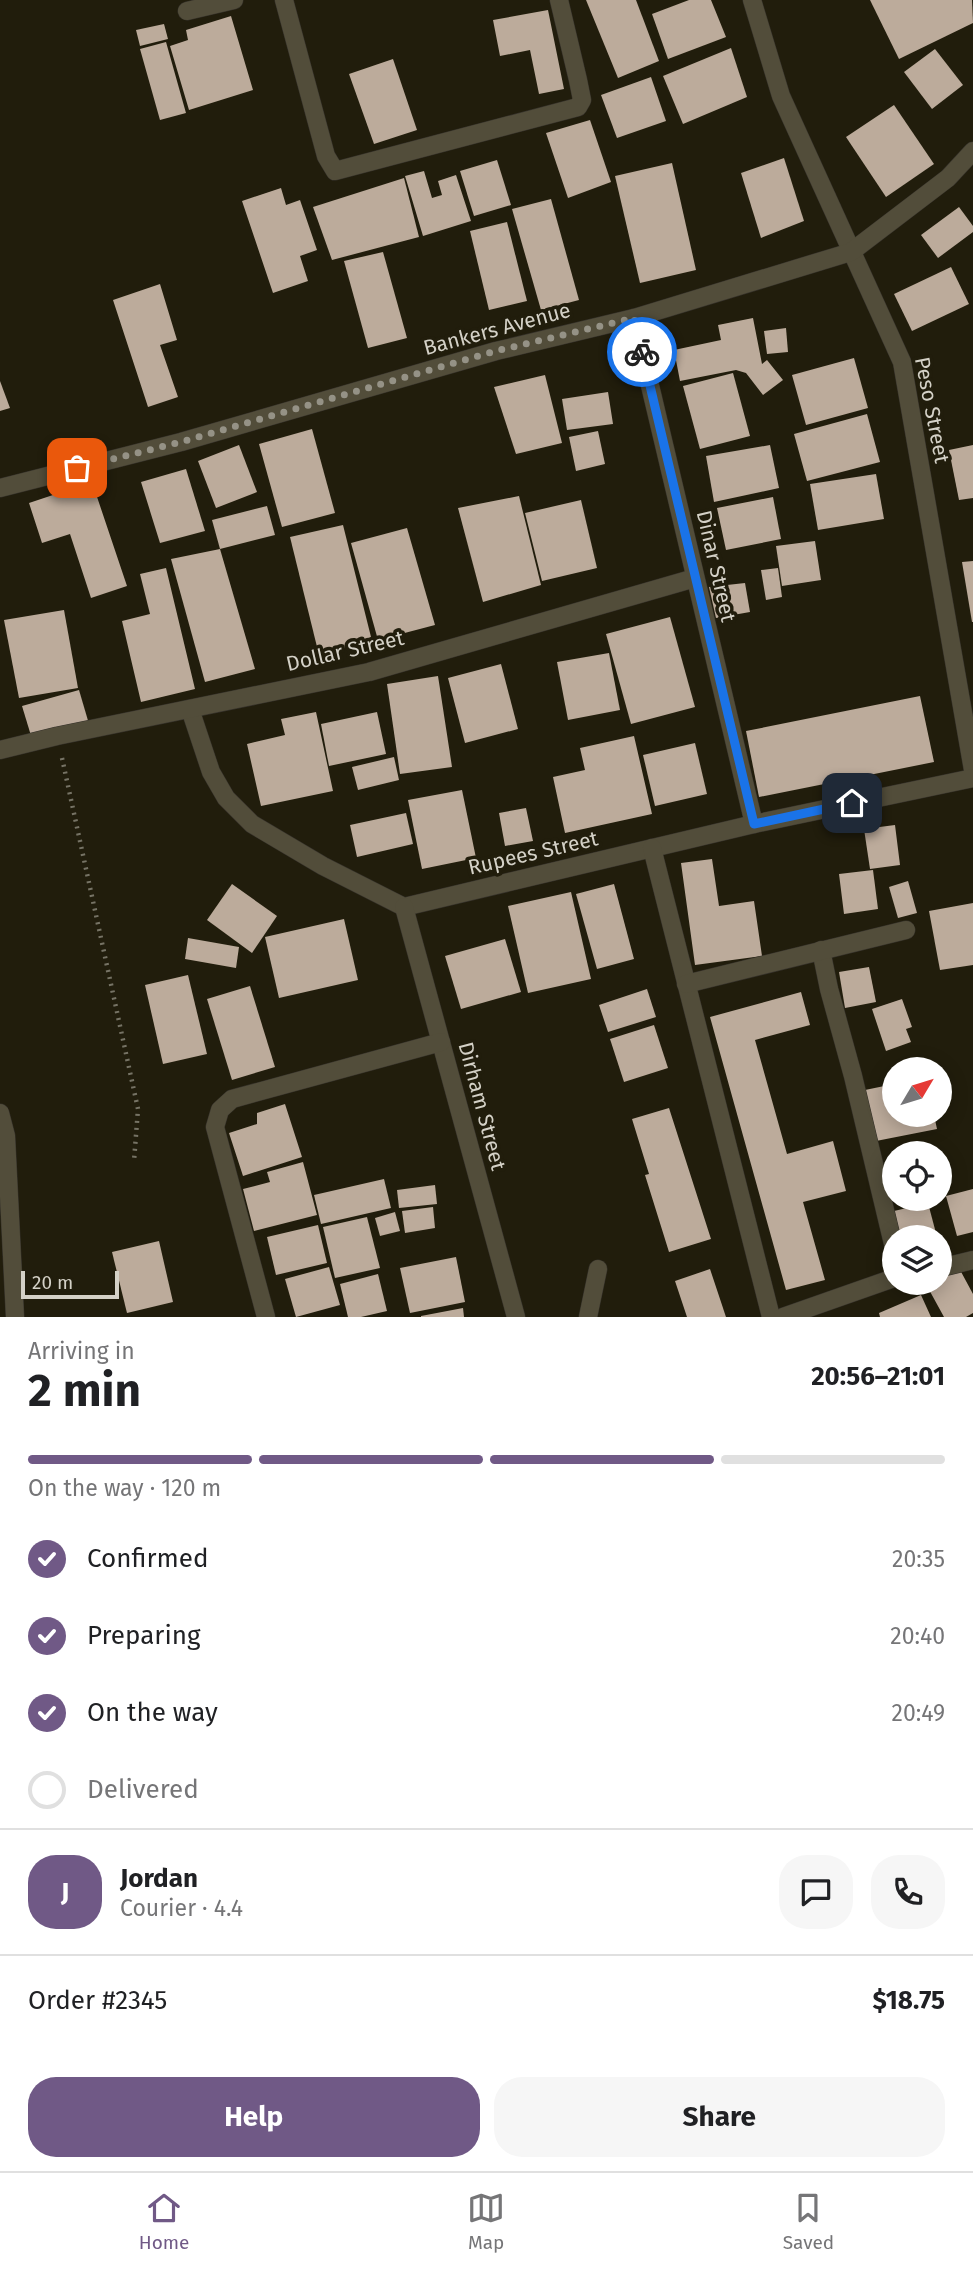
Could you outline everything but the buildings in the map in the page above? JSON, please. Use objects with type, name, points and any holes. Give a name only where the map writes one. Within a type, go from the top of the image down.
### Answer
[{"type":"street","points":[[187,10],[234,0]]},
{"type":"street","points":[[284,0],[326,156],[335,171],[581,105],[579,80],[559,0]]},
{"type":"street","name":"Peso Street","points":[[752,0],[781,96],[902,362],[973,770]]},
{"type":"street","name":"Bankers Avenue","points":[[0,488],[181,442],[496,351],[634,318],[851,252],[948,178],[973,151]]},
{"type":"street","name":"Dinar Street","points":[[634,318],[754,824]]},
{"type":"street","name":"Dollar Street","points":[[0,750],[369,671],[695,578]]},
{"type":"street","points":[[190,709],[211,772],[226,798],[252,824],[323,866],[404,907]]},
{"type":"street","name":"Rupees Street","points":[[404,907],[754,824],[973,778]]},
{"type":"street","points":[[652,848],[771,1317]]},
{"type":"street","name":"Dirham Street","points":[[404,907],[516,1317]]},
{"type":"street","points":[[687,984],[906,930]]},
{"type":"street","points":[[821,950],[889,1225]]},
{"type":"street","points":[[266,1317],[215,1127],[220,1110],[232,1099],[441,1042]]},
{"type":"street","points":[[0,1113],[6,1136],[15,1317]]},
{"type":"street","points":[[952,1265],[973,1261]]},
{"type":"street","points":[[588,1317],[598,1269]]},
{"type":"street","points":[[783,1317],[882,1282]]},
{"type":"path","points":[[57,736],[138,1109],[134,1161]]},
{"type":"way so far","points":[[77,468],[181,442],[496,351],[634,318],[642,352]]},
{"type":"route","points":[[642,352],[754,824],[852,803]]}]
